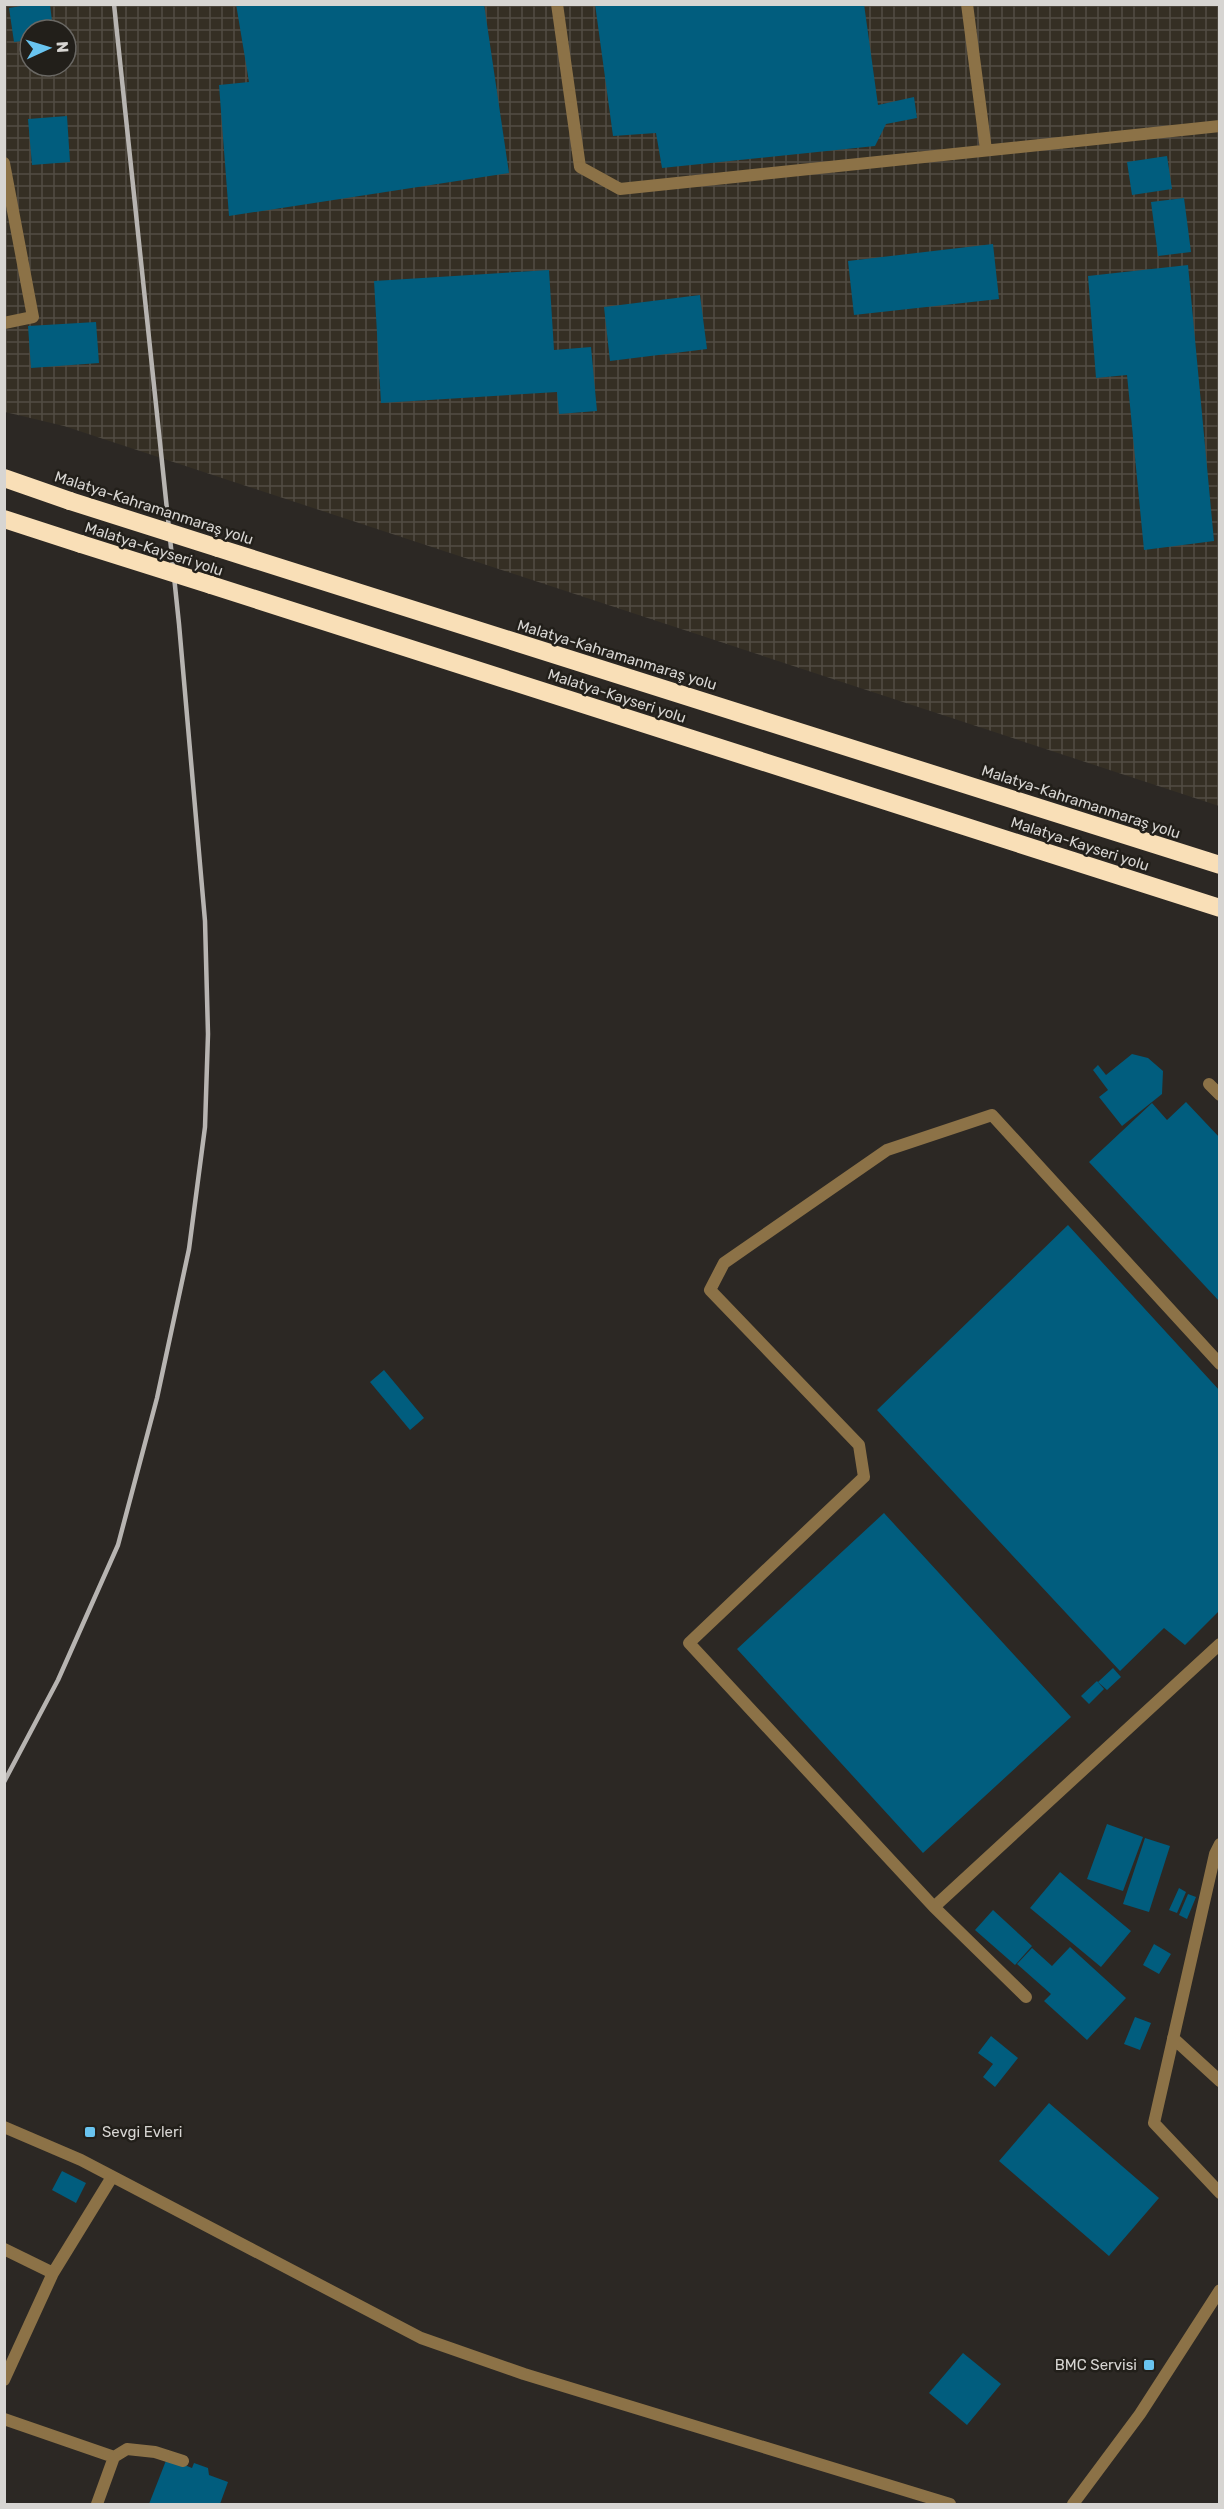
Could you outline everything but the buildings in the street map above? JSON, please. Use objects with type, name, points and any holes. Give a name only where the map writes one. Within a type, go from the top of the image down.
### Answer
[{"type":"highway","name":"Malatya-Kahramanmaraş yolu","points":[[4,478],[218,549],[1220,865]]},
{"type":"highway","name":"Malatya-Kayseri yolu","points":[[4,519],[1220,908]]},
{"type":"street","points":[[557,4],[580,167],[620,189],[1220,126]]},
{"type":"street","points":[[967,4],[986,150]]},
{"type":"street","points":[[4,163],[33,317],[4,323]]},
{"type":"street","points":[[1209,1084],[1220,1095]]},
{"type":"street","points":[[1026,1997],[934,1907],[689,1643],[864,1477],[859,1445],[710,1290],[724,1263],[887,1150],[992,1115],[1220,1364]]},
{"type":"street","points":[[934,1907],[1220,1644]]},
{"type":"street","points":[[1220,1844],[1215,1854],[1154,2123],[1220,2193]]},
{"type":"street","points":[[1173,2038],[1220,2081]]},
{"type":"street","points":[[4,2127],[112,2177],[421,2338],[524,2374],[950,2505]]},
{"type":"street","points":[[4,2380],[53,2273],[112,2177]]},
{"type":"street","points":[[4,2249],[53,2273]]},
{"type":"street","points":[[1073,2505],[1140,2414],[1220,2290]]},
{"type":"street","points":[[4,2346],[17,2352]]},
{"type":"street","points":[[4,2419],[114,2457]]},
{"type":"street","points":[[97,2505],[114,2457],[127,2449],[155,2452],[183,2461]]},
{"type":"shaded area","points":[[5,5],[1219,5],[1219,806],[64,426],[5,412]]},
{"type":"railway","points":[[4,1782],[58,1680],[118,1545],[157,1398],[189,1249],[205,1127],[208,1034],[205,921],[179,624],[114,4]]},
{"type":"place","name":"Sevgi Evleri","points":[[90,2132]]},
{"type":"place","name":"BMC Servisi","points":[[1149,2365]]}]
